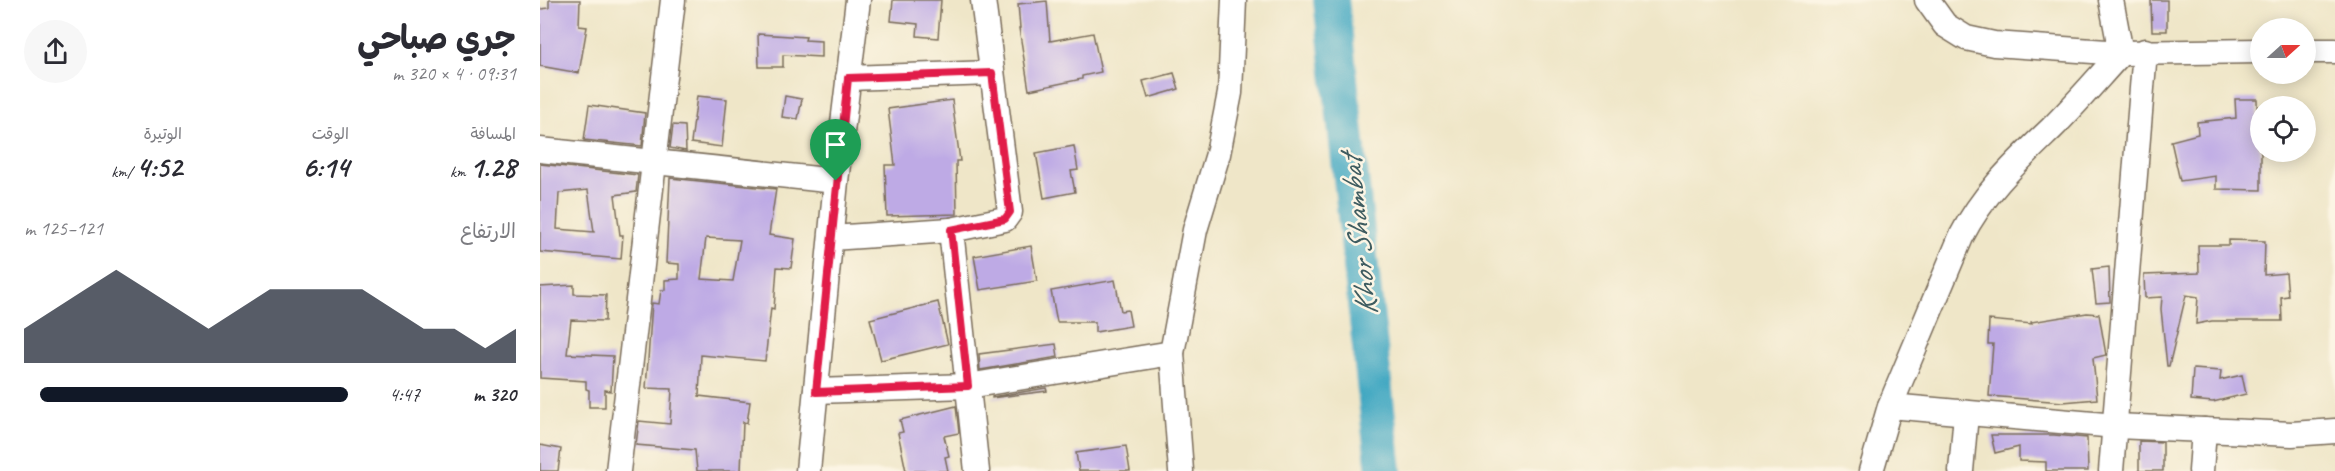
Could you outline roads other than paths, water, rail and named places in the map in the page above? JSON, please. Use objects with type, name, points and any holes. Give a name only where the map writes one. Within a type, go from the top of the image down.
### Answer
[{"type":"street","points":[[618,471],[673,0]]},
{"type":"street","points":[[808,471],[836,181],[858,0]]},
{"type":"street","points":[[831,238],[951,230],[994,223],[1005,219],[1010,212],[983,0]]},
{"type":"street","points":[[1181,471],[1172,354],[1195,230],[1218,154],[1230,93],[1234,0]]},
{"type":"street","points":[[1928,0],[1945,25],[1966,38],[1994,44],[2121,53],[2250,51]]},
{"type":"street","points":[[2111,0],[2121,53]]},
{"type":"street","points":[[2111,471],[2145,51]]},
{"type":"street","points":[[2316,51],[2335,51]]},
{"type":"street","points":[[1871,471],[1890,406],[1961,237],[1974,212],[2020,156],[2053,127],[2121,53]]},
{"type":"street","points":[[848,78],[992,73]]},
{"type":"street","points":[[540,150],[836,181]]},
{"type":"street","points":[[951,230],[977,471]]},
{"type":"street","points":[[816,392],[968,386],[1172,354]]},
{"type":"street","points":[[1890,406],[2116,426],[2292,434],[2335,431]]},
{"type":"street","points":[[1961,471],[1966,414]]},
{"type":"street","points":[[2201,471],[2204,430]]},
{"type":"waterway","name":"Khor Shambat","points":[[1331,0],[1384,471]]}]
